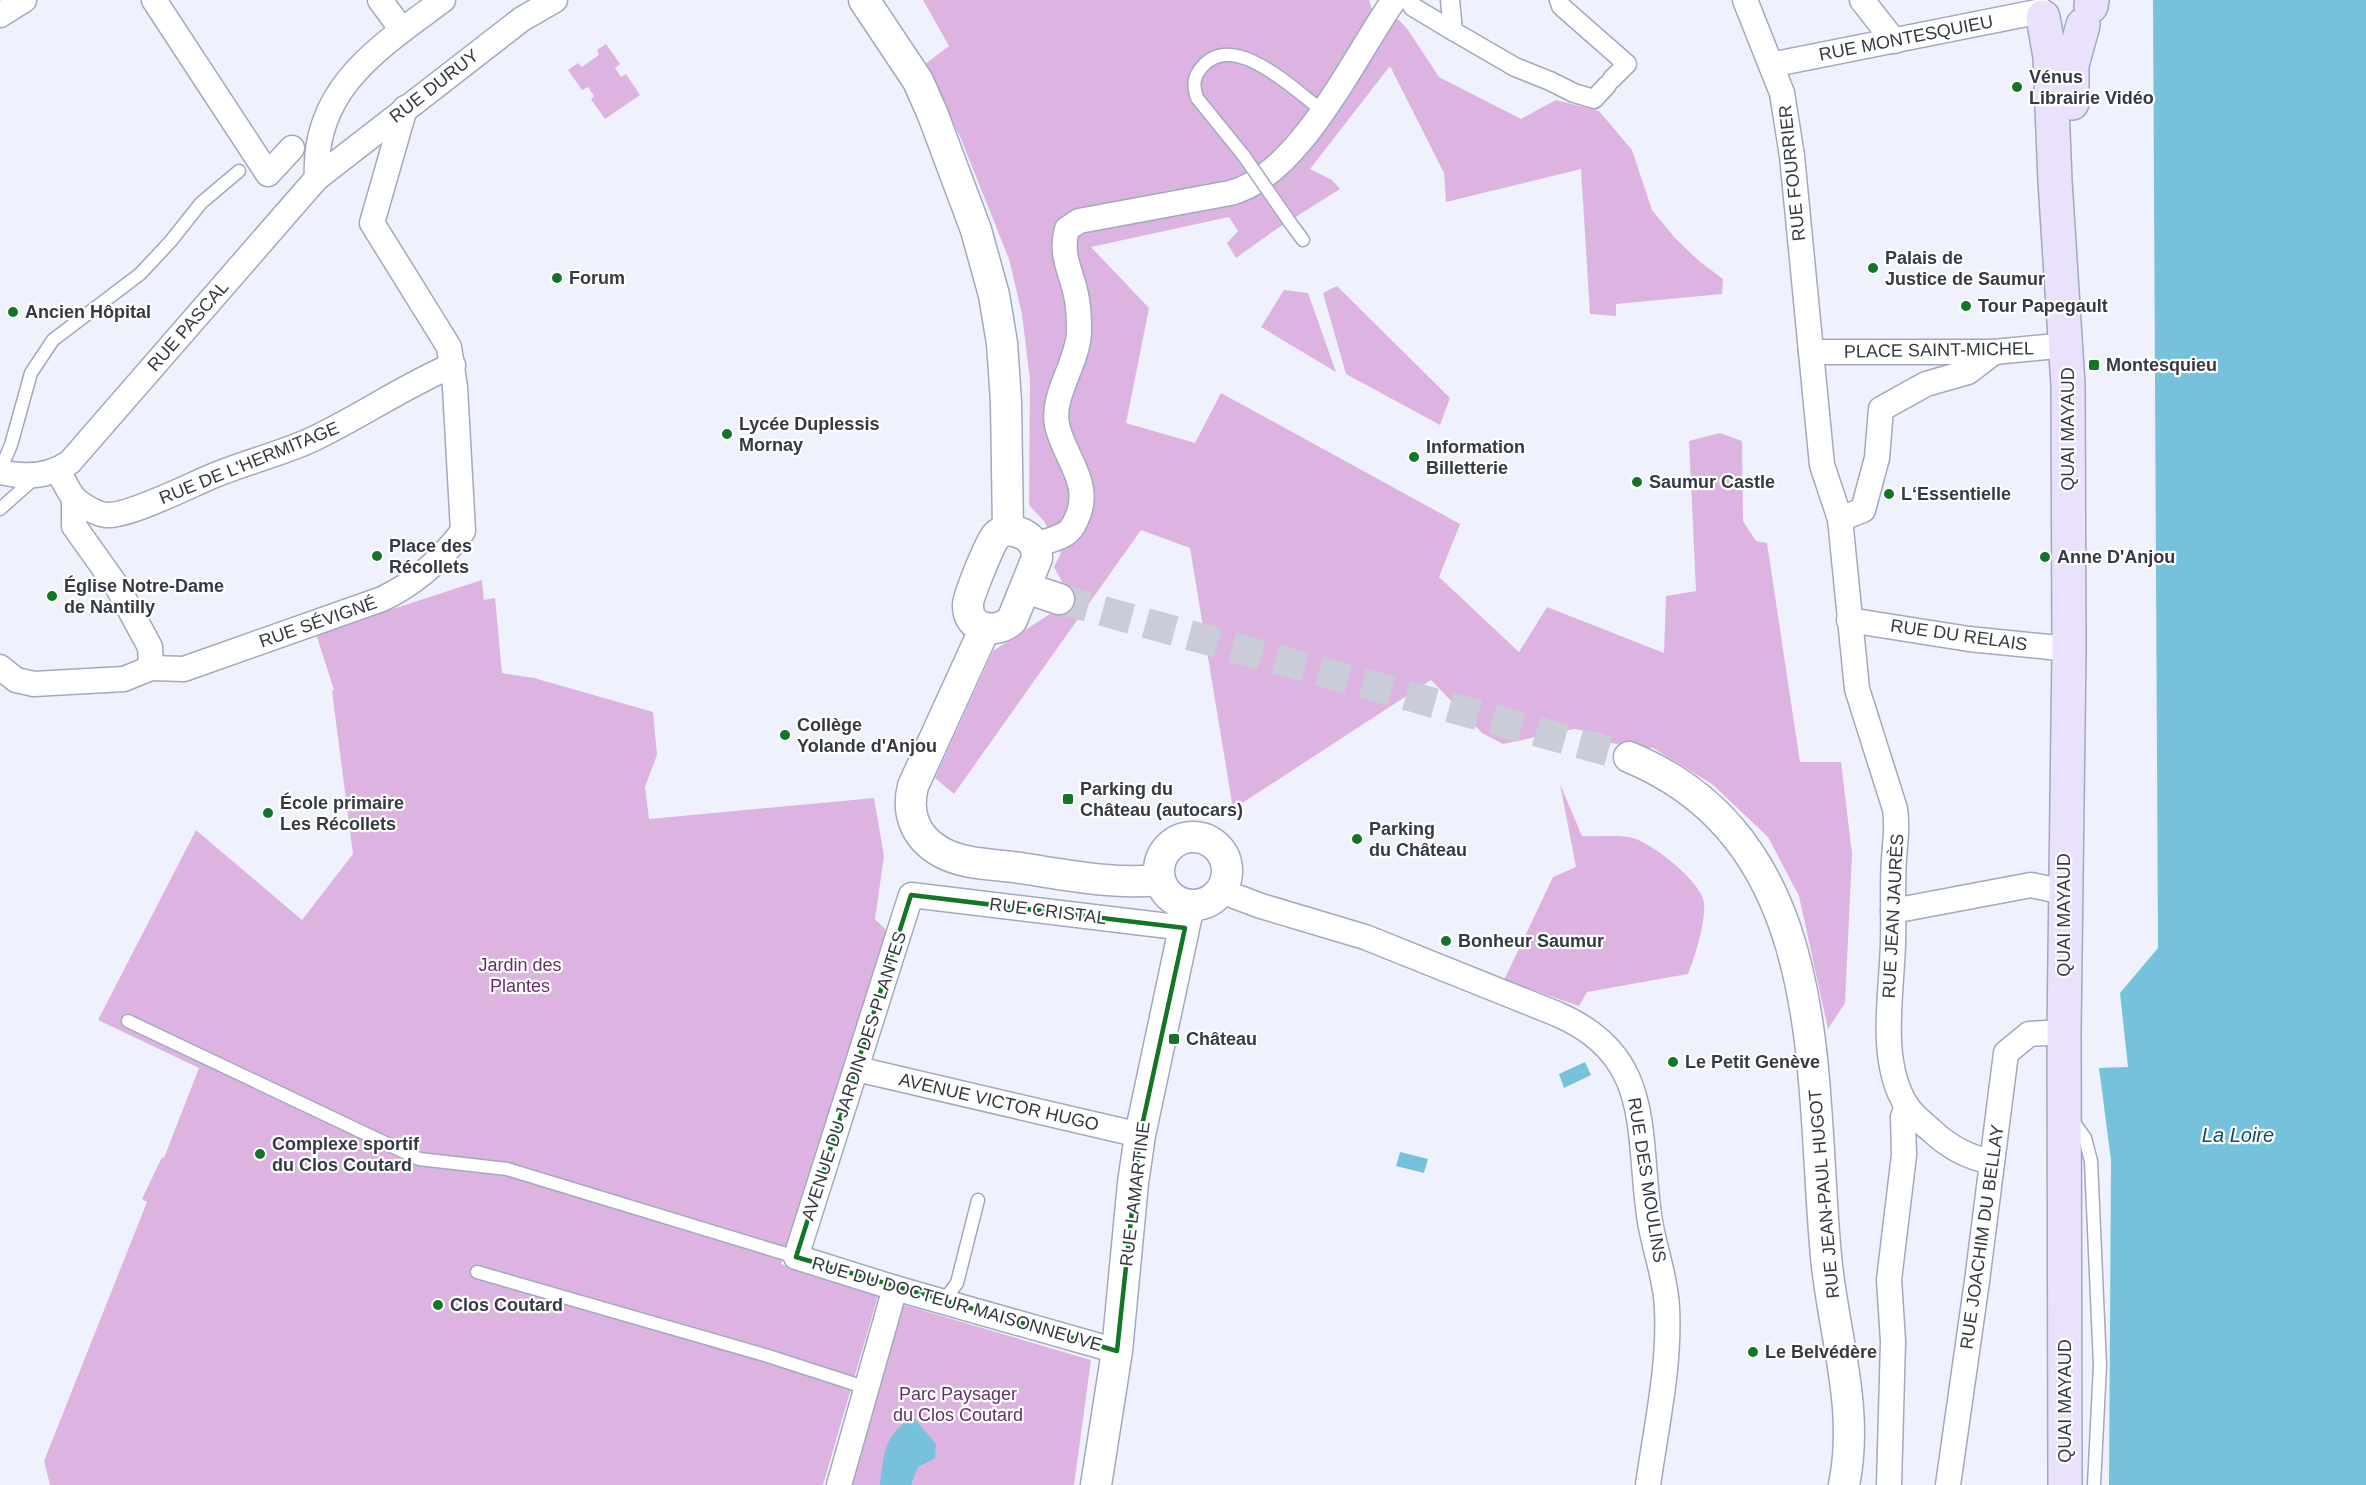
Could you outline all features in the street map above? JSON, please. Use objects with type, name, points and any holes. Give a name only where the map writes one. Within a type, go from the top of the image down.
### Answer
[{"type":"main road","points":[[2042,9],[2054,28],[2061,31],[2076,29],[2089,8]]},
{"type":"main road","name":"QUAI MAYAUD","points":[[2065,1485],[2064,892],[2069,649],[2067,345],[2072,65],[2089,8]]},
{"type":"main road","name":"QUAI MAYAUD","points":[[2042,9],[2050,57],[2055,181],[2067,345]]},
{"type":"street","points":[[0,15],[24,0]]},
{"type":"street","points":[[154,0],[268,174],[292,148]]},
{"type":"street","points":[[380,0],[402,30]]},
{"type":"street","points":[[317,178],[316,157],[320,137],[340,88],[364,61],[443,0]]},
{"type":"street","name":"RUE DURUY","points":[[317,178],[522,19],[555,0]]},
{"type":"street","points":[[864,0],[918,81],[933,115],[976,230],[994,295],[1002,343],[1006,402],[1008,530]]},
{"type":"street","points":[[1035,545],[1066,534],[1074,525],[1082,503],[1079,478],[1057,424],[1058,404],[1071,368],[1079,334],[1077,298],[1064,252],[1063,242],[1067,229],[1079,221],[1244,190],[1277,165],[1307,133],[1394,0]]},
{"type":"street","points":[[1409,0],[1413,7],[1515,67],[1574,93],[1594,99],[1627,64],[1561,6],[1559,0]]},
{"type":"street","points":[[1450,0],[1453,31]]},
{"type":"street","name":"RUE FOURRIER","points":[[1745,0],[1782,93],[1792,156],[1811,352]]},
{"type":"street","points":[[1862,0],[1894,41]]},
{"type":"street","name":"RUE MONTESQUIEU","points":[[1771,65],[2042,9]]},
{"type":"street","points":[[405,108],[372,224],[449,347],[453,365]]},
{"type":"street","name":"RUE PASCAL","points":[[48,473],[70,462],[317,178]]},
{"type":"street","name":"PLACE SAINT-MICHEL","points":[[1811,352],[1994,352],[2067,345]]},
{"type":"street","name":"RUE JEAN JAURÈS","points":[[1811,352],[1822,465],[1840,519],[1857,689],[1898,825],[1894,858],[1893,944],[1888,1000],[1895,1078],[1907,1106]]},
{"type":"street","points":[[1840,519],[1863,510],[1877,458],[1881,409],[1926,384],[1968,372],[1994,352]]},
{"type":"street","name":"RUE DE L'HERMITAGE","points":[[74,498],[98,514],[108,516],[153,502],[225,470],[308,441],[349,422],[414,383],[453,365]]},
{"type":"street","name":"RUE SÉVIGNÉ","points":[[0,667],[16,680],[34,684],[124,679],[151,668],[184,669],[382,599],[407,587],[450,549],[463,531],[453,365]]},
{"type":"street","points":[[0,471],[17,476],[48,473],[64,479],[74,498],[74,526],[118,588],[150,647],[151,668]]},
{"type":"street","points":[[1008,530],[1024,533],[1035,545],[1037,558],[1011,620],[999,629],[985,628],[976,623],[969,614],[969,599],[993,540],[1001,532],[1008,530]]},
{"type":"street","points":[[1026,588],[1059,599]]},
{"type":"street","name":"RUE DU RELAIS","points":[[1849,620],[1969,639],[2069,649]]},
{"type":"street","points":[[985,628],[913,786],[910,812],[918,831],[934,848],[960,860],[1120,882],[1160,880]]},
{"type":"street","name":"RUE JEAN-PAUL HUGOT","points":[[1629,757],[1652,766],[1679,784],[1705,804],[1744,845],[1776,901],[1796,958],[1806,1009],[1816,1091],[1828,1276],[1848,1394],[1850,1435],[1844,1485]]},
{"type":"street","points":[[1195,837],[1203,838],[1217,846],[1225,859],[1227,876],[1221,891],[1187,916],[1168,894],[1160,880],[1159,864],[1166,849],[1179,839],[1195,837]]},
{"type":"street","points":[[1893,911],[2031,885],[2064,892]]},
{"type":"street","name":"RUE DES MOULINS","points":[[1221,891],[1261,906],[1365,937],[1557,1014],[1588,1029],[1614,1054],[1633,1089],[1639,1115],[1649,1215],[1665,1288],[1667,1309],[1666,1350],[1648,1485]]},
{"type":"street","name":"RUE CRISTAL","points":[[912,896],[1187,916]]},
{"type":"street","name":"AVENUE DU JARDIN DES PLANTES","points":[[796,1257],[912,896]]},
{"type":"street","name":"RUE LAMARTINE","points":[[1096,1485],[1117,1351],[1132,1183],[1140,1135],[1187,916]]},
{"type":"street","name":"RUE JOACHIM DU BELLAY","points":[[1948,1485],[2006,1053],[2029,1034],[2064,1032]]},
{"type":"street","name":"AVENUE VICTOR HUGO","points":[[857,1069],[1140,1135]]},
{"type":"street","points":[[1889,1485],[1893,1341],[1889,1280],[1904,1155],[1903,1117],[1907,1106],[1938,1137],[1954,1148],[1979,1160],[1992,1162]]},
{"type":"street","name":"RUE DU DOCTEUR MAISONNEUVE","points":[[796,1257],[895,1288],[1117,1351]]},
{"type":"street","points":[[839,1485],[895,1288]]},
{"type":"lane","points":[[1303,240],[1244,156],[1197,98],[1194,88],[1198,72],[1211,59],[1233,54],[1256,62],[1323,111]]},
{"type":"lane","points":[[0,471],[32,373],[53,340],[140,274],[170,242],[201,203],[239,171]]},
{"type":"lane","points":[[0,509],[48,473]]},
{"type":"lane","points":[[128,1021],[419,1159],[507,1169],[796,1257]]},
{"type":"lane","points":[[2065,1115],[2076,1123],[2085,1138],[2091,1161],[2100,1365],[2094,1485]]},
{"type":"lane","points":[[943,1302],[957,1283],[978,1200]]},
{"type":"lane","points":[[477,1272],[768,1356],[867,1388]]},
{"type":"highlighted area","points":[[911,895],[1185,928],[1140,1135],[1117,1351],[796,1257]]},
{"type":"green space","points":[[923,0],[1369,0],[1374,17],[1399,20],[1439,77],[1521,119],[1556,100],[1599,111],[1632,150],[1652,210],[1675,238],[1699,261],[1723,279],[1722,294],[1616,304],[1616,316],[1590,314],[1581,169],[1446,202],[1444,173],[1390,66],[1310,169],[1332,180],[1340,189],[1236,258],[1227,243],[1238,231],[1229,217],[1091,247],[1149,308],[1126,423],[1195,443],[1221,393],[1460,524],[1439,577],[1519,652],[1547,607],[1664,653],[1666,596],[1696,591],[1689,441],[1720,433],[1742,441],[1743,521],[1756,541],[1767,543],[1800,762],[1841,762],[1852,854],[1845,1003],[1828,1029],[1799,896],[1768,837],[1712,784],[1653,748],[1610,743],[1600,733],[1574,729],[1503,744],[1482,733],[1431,680],[1233,809],[1190,548],[1141,530],[954,794],[935,778],[993,651],[1056,610],[1066,589],[1054,567],[1061,553],[1044,521],[1029,505],[1030,380],[1022,314],[1009,259],[961,139],[925,64],[949,46]]},
{"type":"green space","points":[[606,44],[620,64],[615,68],[621,77],[626,74],[640,95],[605,119],[591,99],[594,96],[588,87],[582,90],[568,70],[578,63],[582,67],[599,55],[597,50]]},
{"type":"green space","points":[[1337,286],[1450,398],[1440,425],[1346,374],[1323,293]]},
{"type":"green space","points":[[1284,290],[1308,293],[1336,372],[1261,327]]},
{"type":"green space","name":"Jardin des Plantes","points":[[482,580],[484,600],[495,598],[502,673],[534,678],[653,712],[657,755],[645,787],[649,819],[874,798],[884,856],[875,919],[890,934],[781,1264],[878,1296],[823,1485],[50,1485],[44,1461],[147,1202],[142,1199],[162,1157],[164,1158],[199,1068],[98,1020],[196,830],[302,920],[353,854],[332,691],[334,690],[316,634]]},
{"type":"green space","points":[[1560,784],[1582,836],[1623,836],[1649,845],[1684,873],[1701,893],[1704,902],[1702,929],[1688,974],[1587,992],[1579,1006],[1504,980],[1553,877],[1576,867]]},
{"type":"green space","name":"Parc Paysager du Clos Coutard","points":[[904,1305],[1091,1360],[1074,1485],[851,1485]]},
{"type":"water","name":"La Loire","points":[[2153,0],[2366,0],[2366,1485],[2109,1485],[2111,1160],[2099,1068],[2128,1067],[2120,993],[2158,948]]},
{"type":"water","points":[[1585,1062],[1591,1075],[1564,1088],[1559,1074]]},
{"type":"water","points":[[1400,1152],[1428,1159],[1424,1173],[1396,1166]]},
{"type":"water","points":[[913,1417],[936,1444],[935,1458],[918,1467],[911,1485],[880,1485],[884,1454],[890,1438]]},
{"type":"tunnel","points":[[1059,599],[1629,757]]},
{"type":"place","name":"Vénus Librairie Vidéo","points":[[2017,87]]},
{"type":"place","name":"Palais de Justice de Saumur","points":[[1873,268]]},
{"type":"place","name":"Forum","points":[[557,278]]},
{"type":"place","name":"Tour Papegault","points":[[1966,306]]},
{"type":"place","name":"Ancien Hôpital","points":[[13,312]]},
{"type":"place","name":"Montesquieu","points":[[2094,365]]},
{"type":"place","name":"Lycée Duplessis Mornay","points":[[727,434]]},
{"type":"place","name":"Information Billetterie","points":[[1414,457]]},
{"type":"place","name":"Saumur Castle","points":[[1637,482]]},
{"type":"place","name":"L‘Essentielle","points":[[1889,494]]},
{"type":"place","name":"Place des Récollets","points":[[377,556]]},
{"type":"place","name":"Anne D'Anjou","points":[[2045,557]]},
{"type":"place","name":"Église Notre-Dame de Nantilly","points":[[52,596]]},
{"type":"place","name":"Collège Yolande d'Anjou","points":[[785,735]]},
{"type":"place","name":"Parking du Château (autocars)","points":[[1068,799]]},
{"type":"place","name":"École primaire Les Récollets","points":[[268,813]]},
{"type":"place","name":"Parking du Château","points":[[1357,839]]},
{"type":"place","name":"Bonheur Saumur","points":[[1446,941]]},
{"type":"place","name":"Château","points":[[1174,1039]]},
{"type":"place","name":"Le Petit Genève","points":[[1673,1062]]},
{"type":"place","name":"Complexe sportif du Clos Coutard","points":[[260,1154]]},
{"type":"place","name":"Clos Coutard","points":[[438,1305]]},
{"type":"place","name":"Le Belvédère","points":[[1753,1352]]}]
